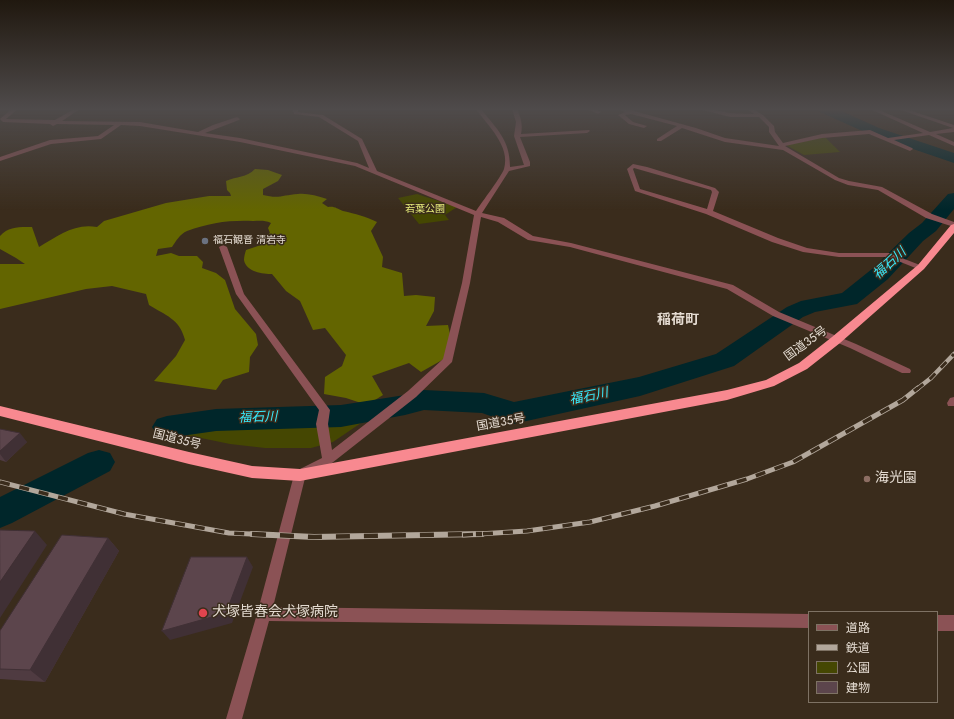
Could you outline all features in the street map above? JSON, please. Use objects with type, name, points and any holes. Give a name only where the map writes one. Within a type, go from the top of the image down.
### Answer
[{"type":"highway","name":"国道35号","points":[[0,411],[189,458],[252,472],[300,475],[727,395],[770,383],[803,366],[836,340],[921,267],[954,226]]},
{"type":"street","points":[[0,159],[48,143]]},
{"type":"street","points":[[252,143],[337,160],[374,172],[478,214],[500,220],[530,238],[571,245],[730,287],[776,314],[853,346],[906,371]]},
{"type":"street","points":[[361,143],[374,172]]},
{"type":"street","points":[[234,719],[264,614],[300,475],[328,460],[412,394],[448,360],[466,283],[478,214],[507,169],[507,155],[504,143]]},
{"type":"street","points":[[507,169],[527,166],[527,162],[520,143]]},
{"type":"street","points":[[758,143],[783,146],[796,143]]},
{"type":"street","points":[[780,143],[783,146],[837,179],[848,183],[885,190],[929,216],[954,226]]},
{"type":"street","points":[[896,143],[910,149]]},
{"type":"street","points":[[709,212],[716,192],[713,188],[645,168],[633,166],[630,169],[637,190],[709,212],[775,240],[806,250],[839,255],[889,255],[921,267]]},
{"type":"street","points":[[223,247],[240,294],[325,410],[322,424],[328,460]]},
{"type":"street","points":[[264,614],[808,621]]},
{"type":"street","points":[[938,623],[954,623]]},
{"type":"green space","points":[[798,143],[831,143],[840,152],[804,155],[786,145]]},
{"type":"green space","name":"若葉公園","points":[[417,194],[457,207],[445,215],[449,220],[419,224],[398,198]]},
{"type":"green space","points":[[362,419],[361,423],[333,442],[311,448],[265,448],[230,444],[167,431],[173,426]]},
{"type":"shaded area","points":[[255,169],[268,170],[282,175],[278,181],[263,189],[263,195],[277,197],[293,194],[308,194],[327,199],[322,203],[328,207],[334,207],[377,222],[371,231],[383,257],[382,267],[402,273],[404,296],[416,295],[435,297],[434,311],[426,326],[448,325],[450,334],[444,359],[421,372],[409,363],[372,376],[383,395],[367,405],[346,398],[324,394],[325,377],[342,366],[346,355],[325,328],[313,330],[300,301],[286,291],[272,274],[255,272],[245,264],[244,259],[246,250],[264,244],[263,238],[270,233],[268,228],[271,223],[264,221],[227,222],[195,228],[182,234],[172,247],[158,249],[156,256],[171,253],[179,256],[197,256],[203,262],[202,268],[216,273],[225,280],[235,309],[256,334],[258,345],[250,357],[249,372],[223,380],[216,390],[154,381],[176,356],[185,340],[180,327],[176,322],[149,305],[146,294],[112,286],[86,289],[0,309],[0,264],[25,264],[0,249],[0,236],[7,230],[32,227],[39,247],[66,231],[81,227],[97,227],[104,221],[166,203],[209,196],[231,196],[227,190],[226,181],[245,175]]},
{"type":"building","points":[[0,429],[20,433],[0,451]]},
{"type":"building","points":[[0,530],[35,531],[0,582]]},
{"type":"building","points":[[62,535],[108,538],[30,670],[0,669],[0,631]]},
{"type":"building","points":[[191,557],[247,557],[226,613],[162,631]]},
{"type":"waterway","name":"福石川","points":[[908,143],[954,158]]},
{"type":"waterway","name":"福石川","points":[[167,427],[216,420],[341,416],[405,405],[424,400],[484,403],[513,413],[640,386],[725,360],[795,312],[809,306],[849,299],[880,274],[916,237],[929,227],[954,198]]},
{"type":"waterway","name":"福石川","points":[[0,513],[99,462]]},
{"type":"railway","points":[[917,389],[931,378],[954,354]]},
{"type":"railway","points":[[478,534],[527,531],[590,522],[655,506],[747,479],[793,462],[903,400],[918,388]]},
{"type":"railway","points":[[0,482],[124,514],[229,533],[268,535]]},
{"type":"railway","points":[[252,534],[268,535]]},
{"type":"railway","points":[[268,535],[314,537],[478,534]]},
{"type":"railway","points":[[463,535],[478,534]]},
{"type":"railway","points":[[478,534],[482,534]]},
{"type":"railway","points":[[268,535],[273,535]]},
{"type":"place","name":"福石観音 清岩寺","points":[[205,241]]},
{"type":"place","name":"海光園","points":[[867,479]]},
{"type":"place","name":"犬塚皆春会犬塚病院","points":[[203,613]]},
{"type":"district","name":"稲荷町","points":[[678,321]]}]
